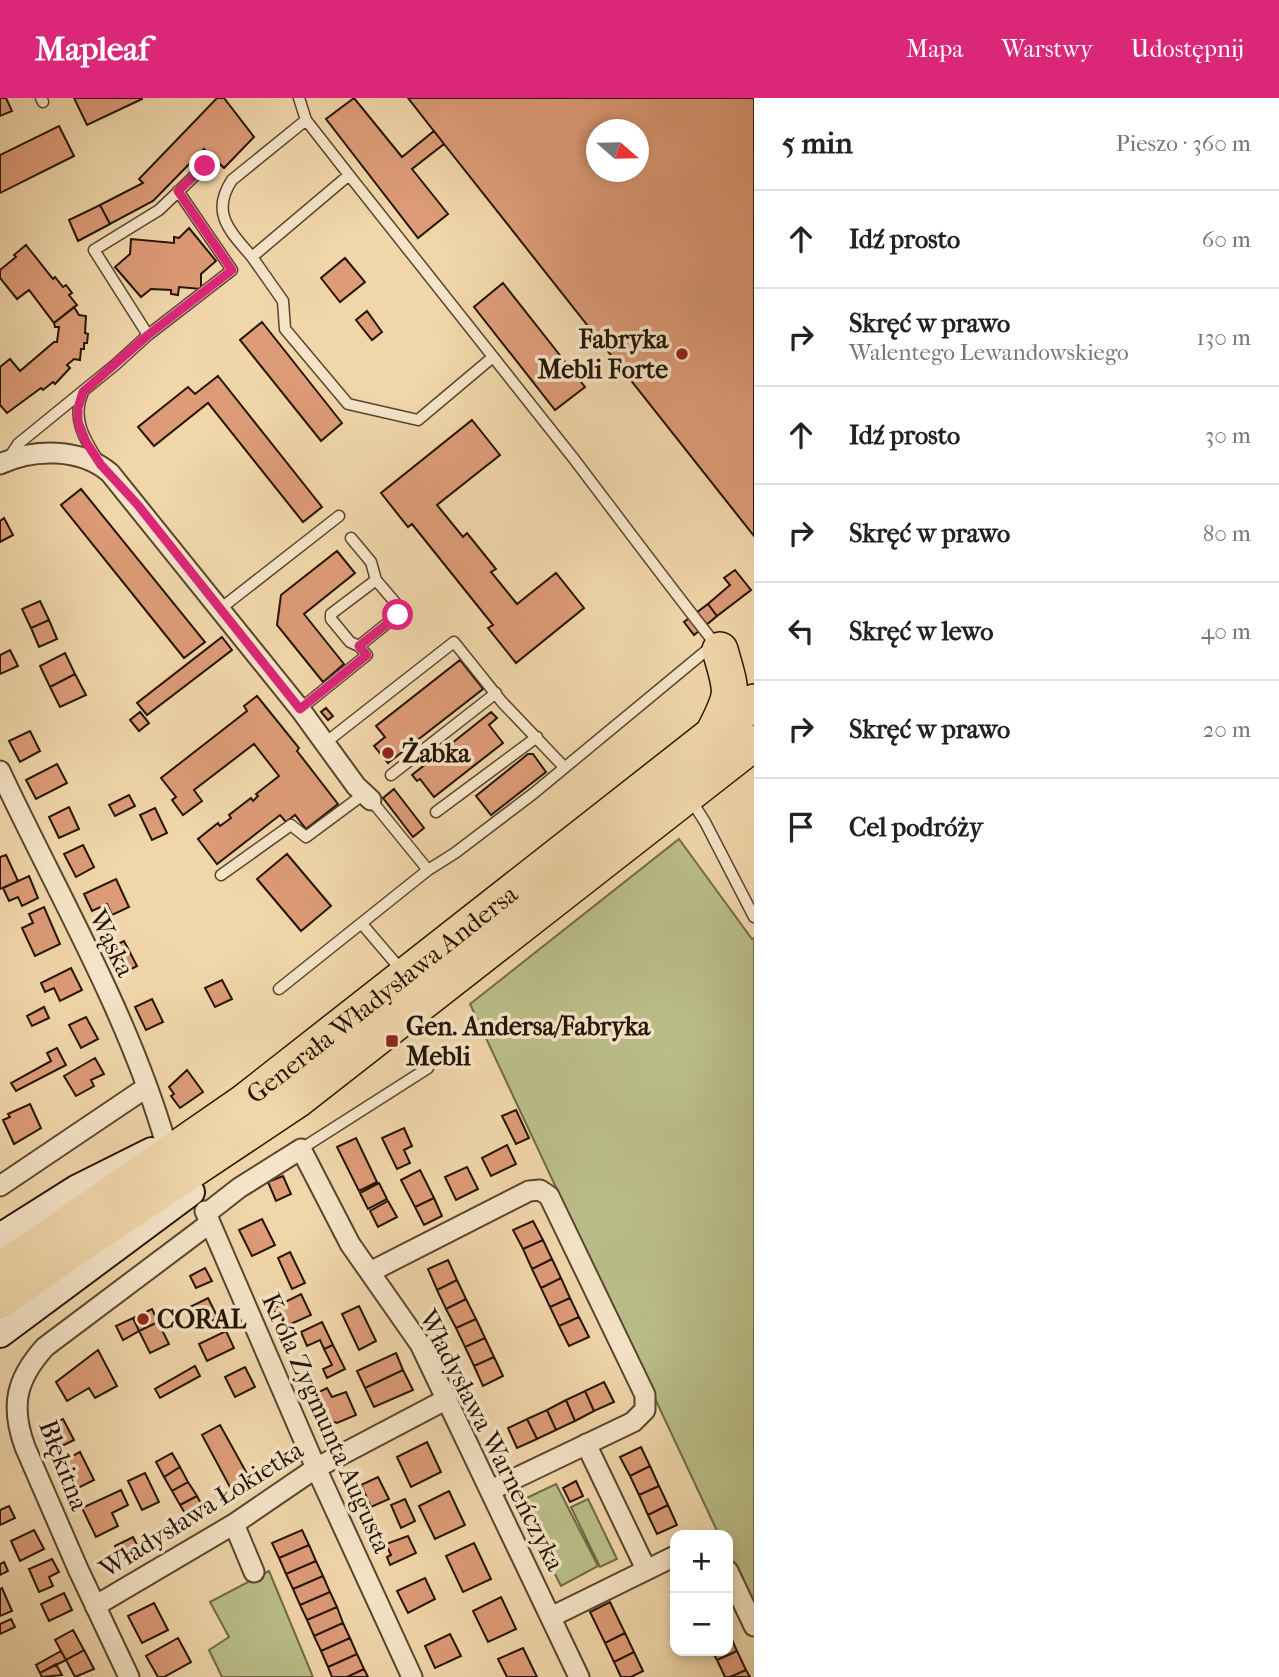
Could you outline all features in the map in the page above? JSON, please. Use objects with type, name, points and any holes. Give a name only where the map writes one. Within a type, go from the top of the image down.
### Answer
[{"type":"highway","points":[[718,647],[754,668]]},
{"type":"highway","points":[[713,734],[731,694],[727,670],[718,647]]},
{"type":"highway","name":"Generała Władysława Andersa","points":[[0,1271],[243,1103],[754,702]]},
{"type":"highway","name":"Generała Władysława Andersa","points":[[0,1300],[297,1100],[754,743]]},
{"type":"highway","points":[[203,1209],[241,1152],[297,1100]]},
{"type":"highway","points":[[166,1144],[243,1103]]},
{"type":"main road","points":[[0,1237],[76,1189],[166,1144]]},
{"type":"main road","points":[[0,1334],[203,1209]]},
{"type":"street","points":[[3,461],[46,453],[84,458],[101,465],[137,504],[368,797]]},
{"type":"street","name":"Wąska","points":[[0,771],[109,996],[147,1087],[166,1144]]},
{"type":"street","points":[[0,1185],[147,1087]]},
{"type":"street","points":[[203,1209],[301,1149]]},
{"type":"street","name":"Władysława Warneńczyka","points":[[301,1149],[350,1244],[420,1344],[579,1677]]},
{"type":"street","points":[[370,1272],[529,1191],[540,1190],[549,1196],[645,1395],[645,1410],[633,1422],[491,1490]]},
{"type":"street","name":"Króla Zygmunta Augusta","points":[[203,1209],[316,1468],[412,1677]]},
{"type":"street","name":"Błękitna","points":[[129,1677],[95,1606],[19,1430],[19,1386],[28,1365],[45,1347],[203,1209]]},
{"type":"street","name":"Władysława Łokietka","points":[[95,1606],[234,1524],[316,1468],[447,1399]]},
{"type":"street","points":[[586,1444],[646,1569]]},
{"type":"street","points":[[234,1524],[254,1572]]},
{"type":"street","points":[[551,1617],[670,1558]]},
{"type":"street","points":[[733,1582],[754,1626]]},
{"type":"lane","points":[[279,989],[428,870],[534,793],[718,647],[306,120],[299,98]]},
{"type":"lane","points":[[306,120],[232,180],[224,192],[221,204],[227,228],[252,257],[283,301],[285,329],[348,404],[418,420],[493,357]]},
{"type":"lane","points":[[148,335],[94,250],[159,210],[205,166]]},
{"type":"lane","points":[[252,257],[349,175]]},
{"type":"lane","points":[[3,461],[18,444],[148,335],[232,270],[178,191]]},
{"type":"lane","points":[[83,392],[78,408],[78,422],[86,442],[101,465]]},
{"type":"lane","points":[[220,609],[340,516]]},
{"type":"lane","points":[[351,538],[371,562],[376,580],[399,607],[400,613],[359,646]]},
{"type":"lane","points":[[300,709],[367,655],[359,646],[350,642],[331,619],[331,614],[376,580]]},
{"type":"lane","points":[[325,743],[454,642],[496,693],[564,767]]},
{"type":"lane","points":[[391,775],[496,693]]},
{"type":"lane","points":[[436,812],[537,737]]},
{"type":"lane","points":[[688,796],[705,822],[754,917]]},
{"type":"lane","points":[[221,875],[291,825],[306,837],[368,797],[428,870]]},
{"type":"lane","points":[[362,925],[406,975]]},
{"type":"lane","points":[[301,1149],[428,1068]]},
{"type":"green space","points":[[679,839],[752,939],[754,938],[754,1611],[733,1565],[733,1530],[717,1530],[470,1004]]},
{"type":"green space","points":[[556,1484],[598,1566],[561,1586],[518,1502]]},
{"type":"green space","points":[[588,1499],[617,1559],[600,1567],[571,1507]]},
{"type":"green space","points":[[269,1571],[313,1677],[222,1677],[209,1650],[229,1637],[210,1602]]},
{"type":"building","points":[[0,98],[6,98],[12,111],[0,116]]},
{"type":"building","points":[[74,98],[142,98],[142,99],[87,125]]},
{"type":"building","points":[[217,98],[224,98],[254,137],[224,168],[204,149],[153,201],[110,224],[100,205],[143,183],[139,179]]},
{"type":"building","points":[[354,98],[402,157],[434,131],[444,144],[412,169],[448,214],[418,238],[326,119]]},
{"type":"building","name":"Fabryka Mebli Forte","points":[[408,98],[754,98],[754,536]]},
{"type":"building","points":[[59,126],[74,156],[0,193],[0,155]]},
{"type":"building","points":[[100,205],[110,224],[78,241],[69,220]]},
{"type":"building","points":[[189,228],[216,261],[201,274],[201,289],[179,287],[178,295],[171,294],[171,290],[151,289],[141,297],[115,267],[130,254],[131,239],[174,243],[174,237],[179,238]]},
{"type":"building","points":[[26,245],[53,279],[55,277],[63,287],[66,285],[72,293],[69,295],[77,305],[54,323],[29,290],[17,299],[0,278],[0,270]]},
{"type":"building","points":[[345,258],[365,282],[340,302],[321,278]]},
{"type":"building","points":[[503,283],[585,387],[555,410],[474,307]]},
{"type":"building","points":[[74,307],[79,315],[86,316],[87,343],[84,343],[84,349],[81,349],[80,360],[74,359],[67,365],[70,368],[55,384],[53,382],[43,390],[41,388],[7,413],[0,405],[0,367],[10,359],[20,371],[57,342],[59,327],[55,327],[54,323]]},
{"type":"building","points":[[367,311],[382,332],[372,340],[356,320]]},
{"type":"building","points":[[262,322],[342,423],[321,441],[240,340]]},
{"type":"building","points":[[218,376],[322,507],[303,522],[208,403],[154,446],[138,427],[188,387],[195,394]]},
{"type":"building","points":[[472,420],[500,455],[437,505],[463,537],[467,533],[496,569],[491,572],[517,604],[556,573],[584,608],[516,663],[488,628],[493,625],[412,524],[408,527],[381,493]]},
{"type":"building","points":[[81,489],[205,642],[184,658],[61,505]]},
{"type":"building","points":[[4,518],[13,535],[0,542],[0,521]]},
{"type":"building","points":[[337,551],[355,573],[304,614],[344,664],[323,682],[277,625],[281,595]]},
{"type":"building","points":[[735,570],[751,590],[717,616],[708,604],[730,585],[724,578]]},
{"type":"building","points":[[40,601],[49,620],[31,628],[22,609]]},
{"type":"building","points":[[708,604],[717,616],[694,635],[684,622]]},
{"type":"building","points":[[49,620],[57,639],[39,647],[31,628]]},
{"type":"building","points":[[222,637],[232,650],[147,715],[137,703]]},
{"type":"building","points":[[10,650],[18,666],[0,674],[0,655]]},
{"type":"building","points":[[65,653],[75,674],[50,687],[40,666]]},
{"type":"building","points":[[460,660],[483,689],[388,763],[374,746],[385,737],[376,726]]},
{"type":"building","points":[[75,674],[86,695],[60,707],[50,687]]},
{"type":"building","points":[[257,696],[299,748],[297,751],[338,804],[306,829],[295,815],[286,822],[280,815],[217,864],[198,839],[218,823],[220,826],[231,818],[229,815],[251,798],[253,801],[258,796],[256,794],[279,776],[254,744],[194,790],[202,801],[183,815],[172,800],[176,797],[161,778],[247,711],[244,706]]},
{"type":"building","points":[[326,708],[333,716],[328,720],[321,712]]},
{"type":"building","points":[[140,712],[149,723],[139,731],[130,720]]},
{"type":"building","points":[[491,712],[497,718],[489,725],[503,743],[434,797],[420,779],[417,781],[412,775]]},
{"type":"building","points":[[30,731],[40,751],[20,762],[9,741]]},
{"type":"building","points":[[528,754],[533,754],[546,772],[491,815],[476,796]]},
{"type":"building","points":[[57,764],[67,783],[36,799],[26,780]]},
{"type":"building","points":[[394,789],[424,828],[413,837],[383,798]]},
{"type":"building","points":[[129,795],[135,806],[115,816],[109,805]]},
{"type":"building","points":[[69,807],[79,829],[59,838],[49,817]]},
{"type":"building","points":[[155,808],[167,833],[152,840],[140,815]]},
{"type":"building","points":[[83,845],[94,867],[76,877],[64,854]]},
{"type":"building","points":[[287,854],[331,906],[301,931],[257,879]]},
{"type":"building","points":[[6,855],[18,881],[0,889],[0,857]]},
{"type":"building","points":[[29,876],[38,898],[22,906],[18,897],[9,901],[3,888]]},
{"type":"building","points":[[116,879],[129,907],[112,915],[107,904],[92,911],[84,894]]},
{"type":"building","points":[[44,907],[60,944],[35,956],[22,928],[33,923],[29,914]]},
{"type":"building","points":[[124,941],[137,966],[120,975],[107,949]]},
{"type":"building","points":[[71,968],[82,990],[60,1001],[54,988],[45,992],[41,983]]},
{"type":"building","points":[[222,980],[232,999],[215,1007],[205,988]]},
{"type":"building","points":[[152,999],[163,1022],[146,1030],[135,1007]]},
{"type":"building","points":[[44,1007],[49,1018],[32,1026],[27,1016]]},
{"type":"building","points":[[86,1017],[98,1039],[81,1048],[69,1025]]},
{"type":"building","points":[[57,1048],[66,1065],[16,1091],[11,1083],[51,1061],[47,1053]]},
{"type":"building","points":[[95,1058],[104,1074],[91,1080],[94,1086],[76,1096],[64,1076]]},
{"type":"building","points":[[187,1070],[203,1092],[180,1108],[171,1096],[174,1094],[169,1087]]},
{"type":"building","points":[[30,1104],[41,1128],[14,1144],[3,1120],[10,1117],[8,1114]]},
{"type":"building","points":[[516,1110],[529,1138],[516,1144],[502,1116]]},
{"type":"building","points":[[404,1128],[412,1146],[404,1150],[410,1163],[397,1169],[382,1138]]},
{"type":"building","points":[[356,1138],[377,1182],[359,1191],[337,1147]]},
{"type":"building","points":[[507,1145],[516,1164],[491,1176],[482,1158]]},
{"type":"building","points":[[467,1167],[478,1189],[456,1200],[445,1177]]},
{"type":"building","points":[[420,1170],[434,1198],[415,1207],[401,1180]]},
{"type":"building","points":[[283,1176],[291,1194],[276,1201],[268,1182]]},
{"type":"building","points":[[379,1183],[387,1199],[368,1209],[360,1193]]},
{"type":"building","points":[[434,1198],[442,1216],[424,1225],[415,1207]]},
{"type":"building","points":[[388,1201],[397,1217],[378,1227],[370,1211]]},
{"type":"building","points":[[262,1219],[275,1245],[252,1256],[239,1230]]},
{"type":"building","points":[[533,1221],[543,1240],[523,1249],[513,1230]]},
{"type":"building","points":[[543,1240],[552,1259],[532,1269],[523,1249]]},
{"type":"building","points":[[290,1252],[305,1283],[292,1289],[278,1258]]},
{"type":"building","points":[[552,1259],[561,1278],[541,1288],[532,1269]]},
{"type":"building","points":[[448,1260],[457,1280],[437,1290],[428,1269]]},
{"type":"building","points":[[205,1268],[212,1281],[196,1288],[190,1276]]},
{"type":"building","points":[[561,1278],[570,1298],[550,1307],[541,1288]]},
{"type":"building","points":[[457,1280],[466,1299],[446,1309],[437,1290]]},
{"type":"building","points":[[301,1294],[311,1315],[282,1328],[273,1308]]},
{"type":"building","points":[[208,1298],[218,1318],[198,1328],[188,1308]]},
{"type":"building","points":[[570,1298],[579,1317],[559,1326],[550,1307]]},
{"type":"building","points":[[466,1299],[476,1319],[456,1328],[446,1309]]},
{"type":"building","points":[[359,1306],[376,1341],[359,1350],[342,1314]]},
{"type":"building","points":[[152,1309],[158,1322],[139,1331],[133,1318]]},
{"type":"building","points":[[579,1317],[589,1337],[569,1346],[559,1326]]},
{"type":"building","points":[[133,1318],[139,1331],[123,1340],[116,1326]]},
{"type":"building","points":[[476,1319],[485,1338],[465,1347],[456,1328]]},
{"type":"building","points":[[158,1322],[169,1344],[150,1353],[139,1331]]},
{"type":"building","points":[[322,1322],[333,1345],[324,1349],[320,1340],[307,1346],[301,1332]]},
{"type":"building","points":[[226,1331],[234,1348],[207,1361],[199,1344]]},
{"type":"building","points":[[485,1338],[494,1357],[474,1366],[465,1347]]},
{"type":"building","points":[[333,1345],[345,1369],[327,1378],[323,1369],[332,1365],[324,1349]]},
{"type":"building","points":[[98,1350],[117,1386],[95,1398],[89,1388],[67,1401],[56,1382]]},
{"type":"building","points":[[396,1353],[403,1370],[365,1388],[357,1371]]},
{"type":"building","points":[[494,1357],[503,1376],[483,1386],[474,1366]]},
{"type":"building","points":[[195,1366],[200,1376],[160,1398],[155,1389]]},
{"type":"building","points":[[245,1367],[255,1387],[235,1397],[225,1377]]},
{"type":"building","points":[[403,1370],[413,1390],[374,1407],[365,1388]]},
{"type":"building","points":[[604,1382],[614,1402],[594,1411],[585,1391]]},
{"type":"building","points":[[327,1388],[332,1397],[346,1392],[356,1415],[337,1423],[323,1418],[311,1396]]},
{"type":"building","points":[[585,1391],[594,1411],[575,1421],[566,1400]]},
{"type":"building","points":[[566,1400],[575,1421],[556,1430],[547,1410]]},
{"type":"building","points":[[547,1410],[556,1430],[537,1439],[527,1419]]},
{"type":"building","points":[[63,1419],[74,1440],[54,1450],[43,1429]]},
{"type":"building","points":[[527,1419],[537,1439],[517,1448],[508,1428]]},
{"type":"building","points":[[220,1425],[250,1479],[231,1489],[202,1435]]},
{"type":"building","points":[[427,1442],[441,1472],[411,1487],[397,1457]]},
{"type":"building","points":[[641,1447],[650,1466],[630,1476],[620,1457]]},
{"type":"building","points":[[80,1452],[94,1480],[76,1489],[62,1462]]},
{"type":"building","points":[[172,1453],[180,1467],[164,1477],[156,1462]]},
{"type":"building","points":[[650,1466],[659,1486],[639,1495],[630,1476]]},
{"type":"building","points":[[180,1467],[188,1482],[172,1491],[164,1477]]},
{"type":"building","points":[[145,1473],[159,1502],[142,1510],[128,1481]]},
{"type":"building","points":[[378,1477],[389,1499],[371,1507],[361,1485]]},
{"type":"building","points":[[576,1481],[583,1496],[570,1502],[563,1488]]},
{"type":"building","points":[[188,1482],[197,1496],[180,1505],[172,1491]]},
{"type":"building","points":[[659,1486],[668,1505],[648,1515],[639,1495]]},
{"type":"building","points":[[121,1490],[128,1505],[112,1513],[118,1526],[96,1537],[82,1508]]},
{"type":"building","points":[[449,1491],[465,1525],[435,1539],[419,1506]]},
{"type":"building","points":[[197,1496],[205,1511],[189,1520],[180,1505]]},
{"type":"building","points":[[405,1499],[415,1521],[401,1528],[391,1505]]},
{"type":"building","points":[[668,1505],[677,1525],[657,1534],[648,1515]]},
{"type":"building","points":[[9,1506],[15,1518],[0,1525],[0,1510]]},
{"type":"building","points":[[34,1530],[44,1549],[20,1561],[11,1541]]},
{"type":"building","points":[[302,1530],[309,1545],[279,1558],[272,1543]]},
{"type":"building","points":[[408,1536],[416,1553],[390,1565],[387,1557],[391,1555],[386,1544]]},
{"type":"building","points":[[133,1537],[139,1549],[121,1558],[115,1546]]},
{"type":"building","points":[[474,1543],[491,1579],[463,1592],[446,1556]]},
{"type":"building","points":[[309,1545],[316,1561],[286,1574],[279,1558]]},
{"type":"building","points":[[52,1559],[59,1572],[49,1577],[53,1586],[39,1592],[29,1569]]},
{"type":"building","points":[[316,1561],[323,1576],[293,1589],[286,1574]]},
{"type":"building","points":[[4,1562],[8,1571],[0,1575],[0,1564]]},
{"type":"building","points":[[323,1576],[330,1592],[300,1605],[293,1589]]},
{"type":"building","points":[[425,1578],[435,1599],[408,1613],[397,1591]]},
{"type":"building","points":[[2,1588],[12,1611],[0,1616],[0,1589]]},
{"type":"building","points":[[330,1592],[337,1607],[307,1620],[300,1605]]},
{"type":"building","points":[[64,1593],[72,1610],[49,1621],[41,1604]]},
{"type":"building","points":[[501,1597],[516,1629],[488,1642],[473,1611]]},
{"type":"building","points":[[610,1602],[625,1633],[605,1643],[590,1612]]},
{"type":"building","points":[[154,1603],[168,1630],[142,1643],[128,1616]]},
{"type":"building","points":[[337,1607],[343,1623],[314,1636],[307,1620]]},
{"type":"building","points":[[11,1619],[15,1627],[0,1634],[0,1624]]},
{"type":"building","points":[[343,1623],[350,1638],[321,1651],[314,1636]]},
{"type":"building","points":[[73,1630],[84,1650],[66,1660],[55,1640]]},
{"type":"building","points":[[625,1633],[634,1652],[614,1662],[605,1643]]},
{"type":"building","points":[[450,1634],[461,1656],[435,1668],[425,1646]]},
{"type":"building","points":[[178,1638],[191,1662],[164,1677],[158,1677],[146,1656]]},
{"type":"building","points":[[350,1638],[357,1654],[328,1667],[321,1651]]},
{"type":"building","points":[[523,1648],[537,1677],[507,1677],[498,1659]]},
{"type":"building","points":[[84,1650],[94,1669],[75,1677],[66,1660]]},
{"type":"building","points":[[61,1651],[66,1660],[40,1673],[36,1665]]},
{"type":"building","points":[[737,1651],[746,1670],[725,1677],[717,1660],[733,1656]]},
{"type":"building","points":[[634,1652],[643,1671],[631,1677],[621,1677],[614,1662]]},
{"type":"building","points":[[357,1654],[364,1669],[347,1677],[332,1677],[328,1667]]},
{"type":"building","points":[[56,1664],[62,1675],[42,1677],[40,1673]]},
{"type":"building","points":[[364,1669],[368,1677],[347,1677]]},
{"type":"building","points":[[746,1670],[750,1677],[730,1677]]},
{"type":"place","name":"Fabryka Mebli Forte","points":[[682,354]]},
{"type":"place","name":"Żabka","points":[[388,753]]},
{"type":"place","name":"Gen. Andersa/Fabryka Mebli","points":[[392,1041]]},
{"type":"place","name":"CORAL","points":[[143,1319]]},
{"type":"route","points":[[205,166],[178,191],[232,270],[148,335],[83,392],[77,414],[86,442],[101,465],[137,504],[300,709],[367,655],[359,646],[398,615]]}]
